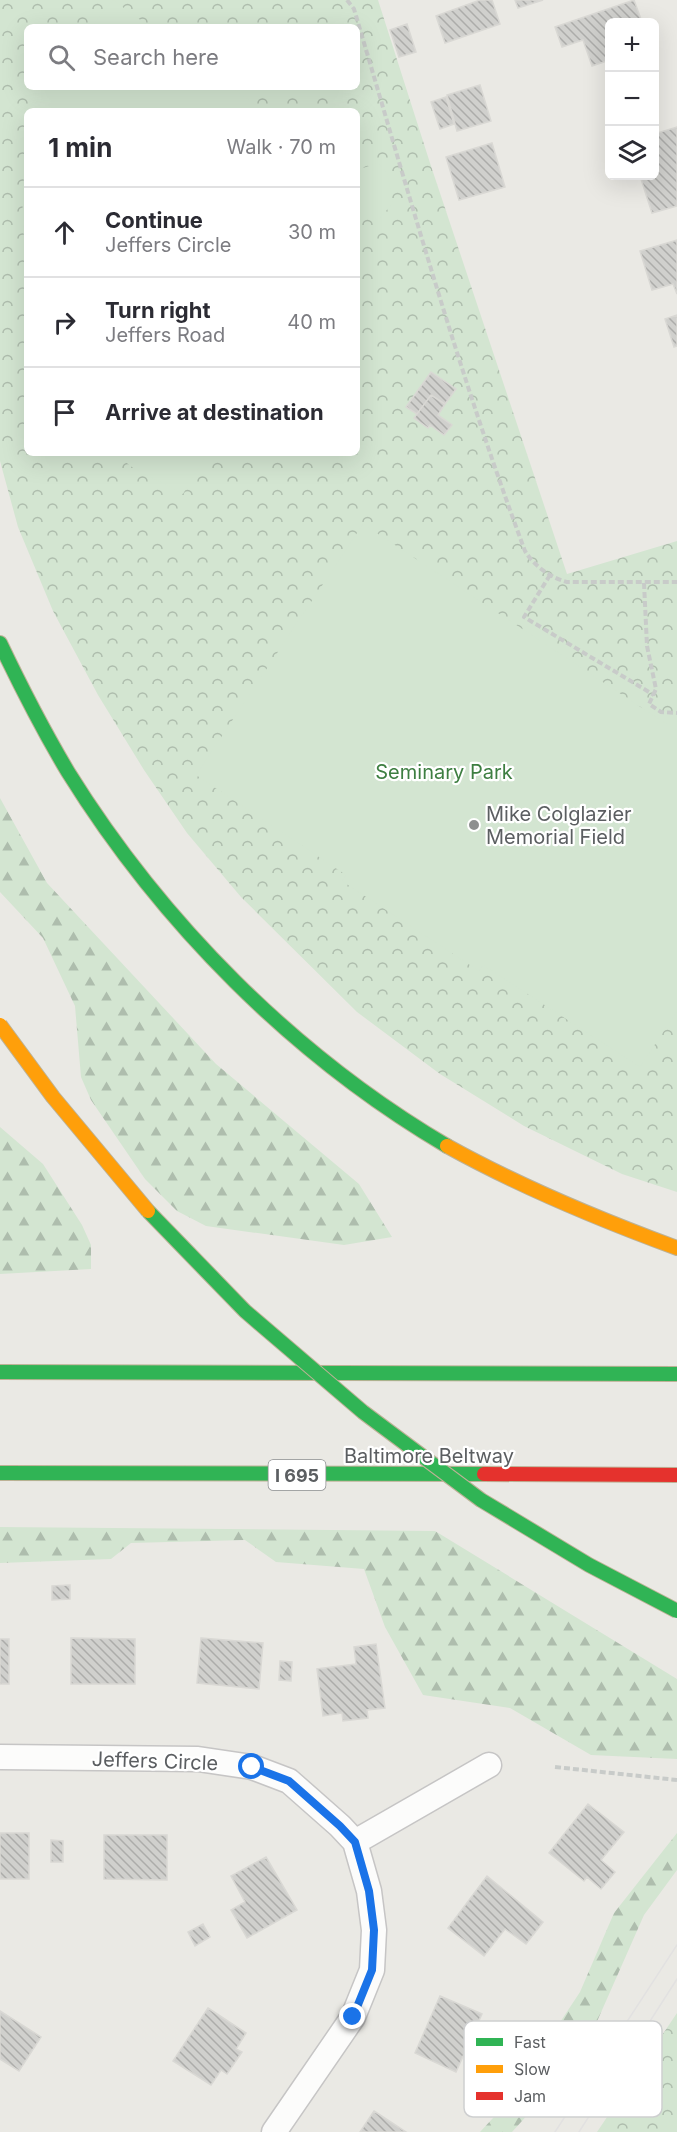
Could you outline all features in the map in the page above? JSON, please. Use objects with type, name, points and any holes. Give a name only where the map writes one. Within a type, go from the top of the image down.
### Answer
[{"type":"highway","points":[[0,643],[54,748],[109,835],[159,900],[213,959],[265,1010],[323,1060],[425,1133],[488,1168],[568,1207],[677,1248]]},
{"type":"highway","points":[[0,1025],[53,1097],[140,1203],[254,1319],[363,1412],[481,1500],[589,1565],[677,1611]]},
{"type":"highway","points":[[0,1372],[677,1374]]},
{"type":"highway","name":"Baltimore Beltway","points":[[0,1473],[677,1475]]},
{"type":"highway","points":[[593,1476],[666,1489]]},
{"type":"street","name":"Jeffers Circle","points":[[0,1757],[198,1759],[252,1767],[289,1781],[355,1842]]},
{"type":"street","points":[[274,2132],[353,2017],[372,1970],[374,1930],[370,1901],[355,1842],[489,1765]]},
{"type":"path","points":[[347,0],[354,9],[358,24]]},
{"type":"path","points":[[360,29],[434,282],[503,492],[529,558],[553,578],[567,582],[677,582]]},
{"type":"path","points":[[550,575],[524,617],[654,695]]},
{"type":"path","points":[[644,583],[647,646],[656,689],[649,704],[661,712],[677,713]]},
{"type":"path","points":[[555,1767],[677,1780]]},
{"type":"green space","name":"Seminary Park","points":[[0,0],[378,0],[567,574],[677,541],[677,1192],[622,1174],[524,1126],[440,1074],[357,1012],[241,897],[187,833],[144,770],[98,695],[53,611],[18,527],[0,461]]},
{"type":"green space","points":[[113,0],[146,24],[93,24]]},
{"type":"green space","points":[[45,90],[235,90],[260,108],[39,108]]},
{"type":"green space","points":[[378,163],[387,173],[393,203],[378,220],[360,212],[360,169]]},
{"type":"green space","points":[[24,178],[24,243],[22,194]]},
{"type":"green space","points":[[120,456],[205,456],[183,494],[130,466]]},
{"type":"green space","name":"Mike Colglazier Memorial Field","points":[[363,524],[677,731],[677,1011],[640,1067],[483,965],[479,971],[342,881],[346,875],[196,775]]},
{"type":"green space","points":[[0,798],[47,883],[216,1064],[359,1184],[392,1237],[344,1245],[206,1226],[177,1211],[145,1179],[91,1100],[81,1077],[75,1006],[43,938],[0,892]]},
{"type":"green space","points":[[0,1127],[43,1164],[82,1225],[91,1245],[91,1269],[0,1274]]},
{"type":"green space","points":[[0,1527],[435,1531],[677,1679],[677,1759],[591,1755],[510,1708],[423,1695],[385,1627],[364,1569],[276,1562],[245,1540],[131,1543],[111,1559],[0,1563]]},
{"type":"green space","points":[[677,1833],[677,1870],[644,1915],[597,2021],[561,2021],[580,1992],[614,1913]]},
{"type":"green space","points":[[677,2013],[677,2132],[597,2132],[607,2117],[662,2117],[662,2035]]},
{"type":"green space","points":[[494,2117],[526,2117],[512,2132],[480,2132]]},
{"type":"building","points":[[480,0],[492,0],[500,24],[445,43],[436,16]]},
{"type":"building","points":[[515,0],[543,0],[518,8]]},
{"type":"building","points":[[634,0],[641,18],[605,18],[605,62],[592,66],[583,40],[562,47],[555,27]]},
{"type":"building","points":[[407,24],[416,52],[399,57],[390,30]]},
{"type":"building","points":[[480,85],[491,121],[457,131],[447,95]]},
{"type":"building","points":[[446,97],[454,124],[440,129],[431,102]]},
{"type":"building","points":[[677,127],[677,206],[652,213],[641,180],[659,180],[659,132]]},
{"type":"building","points":[[492,143],[505,187],[459,200],[446,157]]},
{"type":"building","points":[[677,240],[677,294],[673,284],[652,290],[640,251]]},
{"type":"building","points":[[677,315],[677,346],[674,347],[665,319]]},
{"type":"building","points":[[431,372],[456,389],[445,404],[431,395],[417,414],[406,407]]},
{"type":"building","points":[[431,395],[445,404],[438,415],[452,425],[444,435],[414,418]]},
{"type":"building","points":[[70,1585],[70,1599],[52,1600],[52,1586]]},
{"type":"building","points":[[71,1638],[135,1639],[135,1684],[71,1684]]},
{"type":"building","points":[[201,1638],[263,1643],[259,1689],[197,1683]]},
{"type":"building","points":[[0,1639],[9,1639],[9,1684],[0,1684]]},
{"type":"building","points":[[376,1644],[385,1708],[367,1710],[368,1718],[343,1721],[342,1713],[323,1716],[317,1669],[356,1664],[354,1647]]},
{"type":"building","points":[[280,1661],[292,1662],[291,1681],[279,1680]]},
{"type":"building","points":[[588,1804],[624,1832],[601,1860],[615,1872],[601,1889],[587,1877],[584,1881],[549,1853]]},
{"type":"building","points":[[0,1833],[29,1833],[29,1879],[0,1879]]},
{"type":"building","points":[[104,1835],[167,1835],[167,1880],[104,1879]]},
{"type":"building","points":[[51,1840],[63,1841],[63,1862],[51,1862]]},
{"type":"building","points":[[266,1857],[297,1910],[247,1938],[231,1910],[245,1902],[231,1876]]},
{"type":"building","points":[[487,1876],[543,1922],[526,1944],[505,1929],[484,1956],[448,1928]]},
{"type":"building","points":[[203,1924],[210,1937],[195,1946],[188,1932]]},
{"type":"building","points":[[440,1996],[482,2014],[479,2021],[464,2021],[464,2054],[456,2072],[415,2053]]},
{"type":"building","points":[[208,2008],[246,2033],[236,2049],[242,2052],[227,2074],[221,2070],[211,2085],[173,2061]]},
{"type":"building","points":[[0,2011],[41,2037],[19,2071],[0,2059]]},
{"type":"building","points":[[374,2111],[406,2132],[360,2132]]},
{"type":"tram line","points":[[627,2021],[677,1945]]},
{"type":"tram line","points":[[650,2021],[677,1979]]},
{"type":"tram line","points":[[555,2132],[565,2117]]},
{"type":"tram line","points":[[579,2132],[589,2117]]},
{"type":"traffic: fast","points":[[0,643],[32,708],[68,772],[105,828],[145,881],[189,933],[235,982],[336,1071],[447,1146]]},
{"type":"traffic: fast","points":[[148,1211],[245,1311],[363,1412],[481,1500],[589,1565],[677,1611]]},
{"type":"traffic: fast","points":[[0,1372],[677,1374]]},
{"type":"traffic: fast","points":[[0,1473],[484,1474]]},
{"type":"traffic: slow","points":[[0,1025],[53,1097],[148,1211]]},
{"type":"traffic: slow","points":[[447,1146],[560,1202],[677,1248]]},
{"type":"traffic: jam","points":[[484,1474],[677,1475]]},
{"type":"place","name":"Mike Colglazier Memorial Field","points":[[474,825]]},
{"type":"route","points":[[252,1767],[289,1781],[355,1842],[369,1891],[374,1930],[372,1970],[353,2017]]}]
